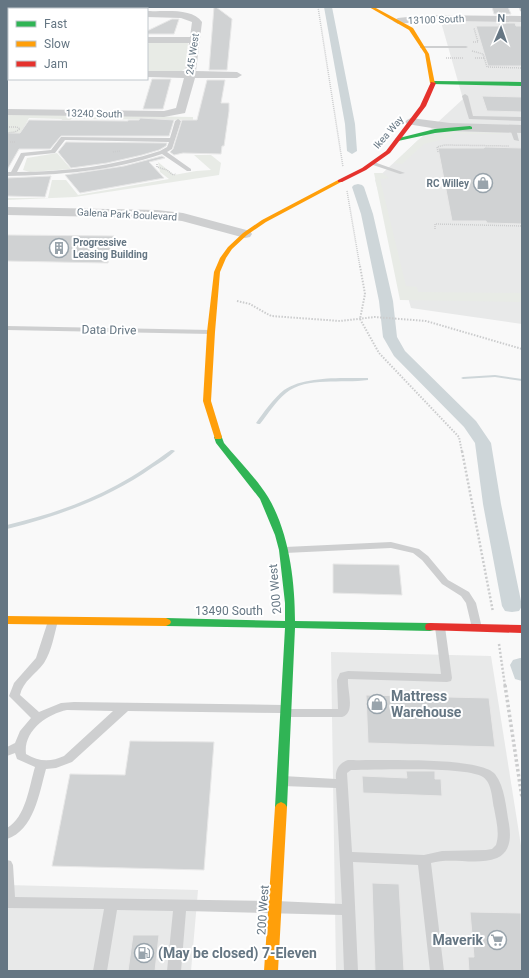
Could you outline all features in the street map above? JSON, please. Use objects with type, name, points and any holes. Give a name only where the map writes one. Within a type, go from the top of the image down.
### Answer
[{"type":"main road","points":[[371,7],[411,29],[427,54],[434,83],[522,84]]},
{"type":"main road","name":"Ikea Way","points":[[244,234],[264,221],[372,164],[388,152],[423,106],[434,83]]},
{"type":"main road","points":[[398,139],[435,131],[470,128]]},
{"type":"main road","name":"200 West","points":[[244,234],[230,248],[223,258],[217,272],[208,401],[220,443],[264,498],[280,536],[284,550],[290,623],[276,907],[271,971]]},
{"type":"main road","name":"13490 South","points":[[7,620],[290,623],[522,629]]},
{"type":"street","name":"245 West","points":[[148,14],[182,15],[195,19],[197,22],[190,75],[180,116]]},
{"type":"street","name":"13100 South","points":[[398,21],[426,18],[522,19]]},
{"type":"street","points":[[148,40],[195,40]]},
{"type":"street","points":[[148,74],[238,75]]},
{"type":"street","name":"13240 South","points":[[7,112],[164,114],[180,116]]},
{"type":"street","points":[[411,122],[517,132]]},
{"type":"street","name":"Galena Park Boulevard","points":[[7,211],[157,214],[183,217],[244,234]]},
{"type":"lane","points":[[521,7],[522,11]]},
{"type":"lane","points":[[422,47],[469,47]]},
{"type":"lane","points":[[465,96],[471,118],[522,119]]},
{"type":"lane","points":[[10,174],[42,174],[80,171],[113,165],[163,152],[170,148],[180,116]]},
{"type":"lane","points":[[10,174],[23,154],[53,152],[63,138],[173,140]]},
{"type":"lane","points":[[163,152],[189,170]]},
{"type":"lane","points":[[372,164],[402,173]]},
{"type":"lane","name":"Data Drive","points":[[7,328],[212,332]]},
{"type":"lane","points":[[284,550],[391,545],[416,551],[425,558],[445,582],[466,594],[471,603],[477,628]]},
{"type":"lane","points":[[39,718],[10,696],[24,677],[39,662],[53,621]]},
{"type":"lane","points":[[125,707],[68,759],[59,764],[51,766],[41,765],[26,760],[21,756],[19,746],[23,735],[39,718],[55,708],[62,707],[125,707],[342,713],[342,680],[344,676],[447,678],[440,627]]},
{"type":"lane","points":[[7,752],[19,746]]},
{"type":"lane","points":[[7,834],[14,831],[24,819],[41,765]]},
{"type":"lane","points":[[346,857],[424,860],[431,856],[446,854],[491,856],[499,852],[505,836],[495,783],[487,774],[476,769],[451,767],[348,765],[341,772],[351,971]]},
{"type":"lane","points":[[282,781],[342,784]]},
{"type":"lane","points":[[424,860],[437,971]]},
{"type":"lane","points":[[7,865],[9,886],[8,902],[276,907],[349,910]]},
{"type":"lane","points":[[100,971],[110,904]]},
{"type":"lane","points":[[174,971],[180,905]]},
{"type":"path","points":[[318,7],[365,294],[360,319],[379,353],[459,437],[496,628],[522,798]]},
{"type":"path","points":[[470,43],[478,42],[472,22]]},
{"type":"path","points":[[469,47],[473,52],[483,54],[486,67],[522,68]]},
{"type":"path","points":[[446,58],[464,58]]},
{"type":"path","points":[[475,58],[484,58]]},
{"type":"path","points":[[7,127],[14,126],[21,128],[15,132],[7,132]]},
{"type":"path","points":[[10,142],[16,142]]},
{"type":"path","points":[[454,143],[458,145]]},
{"type":"path","points":[[438,152],[437,147],[445,145],[514,146]]},
{"type":"path","points":[[113,152],[120,151]]},
{"type":"path","points":[[145,157],[158,164],[157,167],[167,170],[173,174],[178,174]]},
{"type":"path","points":[[436,229],[435,224],[522,226]]},
{"type":"path","points":[[237,301],[250,304],[271,316],[316,320],[394,318],[426,321],[522,349]]},
{"type":"shaded area","points":[[441,22],[522,22],[522,324],[411,308],[375,180],[463,99]]},
{"type":"shaded area","points":[[149,42],[188,43],[185,69],[180,72],[148,72]]},
{"type":"shaded area","points":[[7,114],[193,117],[193,120],[71,119],[65,133],[56,133],[62,119],[29,118],[21,133],[7,133]]},
{"type":"shaded area","points":[[446,132],[501,134],[451,134],[452,137],[424,144],[402,164],[394,163],[418,140],[429,134],[432,136]]},
{"type":"shaded area","points":[[57,153],[71,169],[30,172],[23,170],[27,158]]},
{"type":"shaded area","points":[[194,155],[211,155],[221,163],[219,175],[75,197],[7,200],[7,198],[48,198],[52,180],[66,180],[78,195],[169,179],[160,172],[158,162],[174,175],[211,170]]},
{"type":"shaded area","points":[[374,173],[382,173],[389,178],[380,179],[406,286],[417,287],[418,292],[522,293],[522,302],[400,300]]},
{"type":"shaded area","points":[[331,652],[491,656],[522,852],[522,971],[336,971]]},
{"type":"shaded area","points":[[7,885],[198,890],[191,971],[7,971]]},
{"type":"building","points":[[214,7],[232,19],[227,70],[209,70]]},
{"type":"building","points":[[492,7],[508,7],[511,14],[494,14]]},
{"type":"building","points":[[172,19],[179,19],[174,34],[148,34],[148,31]]},
{"type":"building","points":[[498,23],[515,23],[516,26],[522,26],[522,66],[488,66],[476,26],[499,26]]},
{"type":"building","points":[[152,79],[171,79],[163,109],[143,109]]},
{"type":"building","points":[[207,80],[225,80],[221,103],[229,103],[229,111],[224,146],[222,146],[221,154],[183,153],[174,155],[170,152],[173,149],[182,120],[197,120]]},
{"type":"building","points":[[482,96],[522,97],[522,112],[487,111]]},
{"type":"building","points":[[140,118],[174,120],[169,136],[61,136],[50,149],[19,149],[7,170],[7,133],[20,133],[29,120],[128,121],[139,120]]},
{"type":"building","points":[[66,142],[167,143],[166,146],[159,150],[142,155],[107,163],[71,168],[58,152]]},
{"type":"building","name":"RC Willey","points":[[438,148],[522,148],[522,224],[487,223],[486,221],[452,221]]},
{"type":"building","points":[[162,156],[165,158],[149,162],[164,178],[80,193],[65,175],[124,166]]},
{"type":"building","points":[[51,176],[45,197],[7,196],[7,178]]},
{"type":"building","name":"Progressive Leasing Building","points":[[7,235],[114,236],[108,263],[7,261]]},
{"type":"building","points":[[333,564],[399,565],[402,595],[333,593]]},
{"type":"building","points":[[366,695],[489,698],[495,747],[368,743]]},
{"type":"building","points":[[130,741],[214,742],[204,870],[52,866],[70,774],[125,775]]},
{"type":"building","points":[[406,771],[435,771],[435,779],[441,779],[442,796],[363,793],[362,776],[407,778]]},
{"type":"building","name":"Maverik","points":[[372,883],[399,884],[404,971],[375,971]]},
{"type":"building","name":"Maverik","points":[[470,912],[521,913],[522,971],[469,971],[468,957],[474,957]]},
{"type":"building","name":"(May be closed) 7-Eleven","points":[[133,935],[159,935],[155,971],[128,971]]},
{"type":"waterway","points":[[328,7],[350,124],[352,151]]},
{"type":"waterway","points":[[358,187],[367,214],[386,301],[390,337],[399,353],[470,424],[483,443],[492,504],[512,606]]},
{"type":"waterway","points":[[463,378],[495,376],[522,380]]},
{"type":"waterway","points":[[258,423],[272,404],[281,395],[297,385],[327,380],[366,379]]},
{"type":"waterway","points":[[7,527],[56,513],[88,501],[138,475],[173,451]]},
{"type":"waterway","points":[[520,665],[522,674]]},
{"type":"traffic: fast","points":[[433,83],[522,84]]},
{"type":"traffic: fast","points":[[398,139],[435,131],[470,128]]},
{"type":"traffic: fast","points":[[218,437],[220,443],[264,498],[280,535],[284,550],[290,603],[290,623],[281,807]]},
{"type":"traffic: fast","points":[[166,622],[430,627]]},
{"type":"traffic: slow","points":[[371,7],[411,29],[427,54],[433,83]]},
{"type":"traffic: slow","points":[[218,437],[207,401],[211,332],[217,272],[223,258],[230,248],[245,234],[264,221],[340,181]]},
{"type":"traffic: slow","points":[[7,620],[166,622]]},
{"type":"traffic: slow","points":[[271,971],[281,807]]},
{"type":"traffic: jam","points":[[340,181],[364,169],[388,152],[423,106],[433,83]]},
{"type":"traffic: jam","points":[[430,627],[522,629]]},
{"type":"place","name":"RC Willey","points":[[483,183]]},
{"type":"place","name":"Progressive Leasing Building","points":[[59,248]]},
{"type":"place","name":"Mattress Warehouse","points":[[377,704]]},
{"type":"place","name":"Maverik","points":[[497,940]]},
{"type":"place","name":"(May be closed) 7-Eleven","points":[[144,953]]}]
